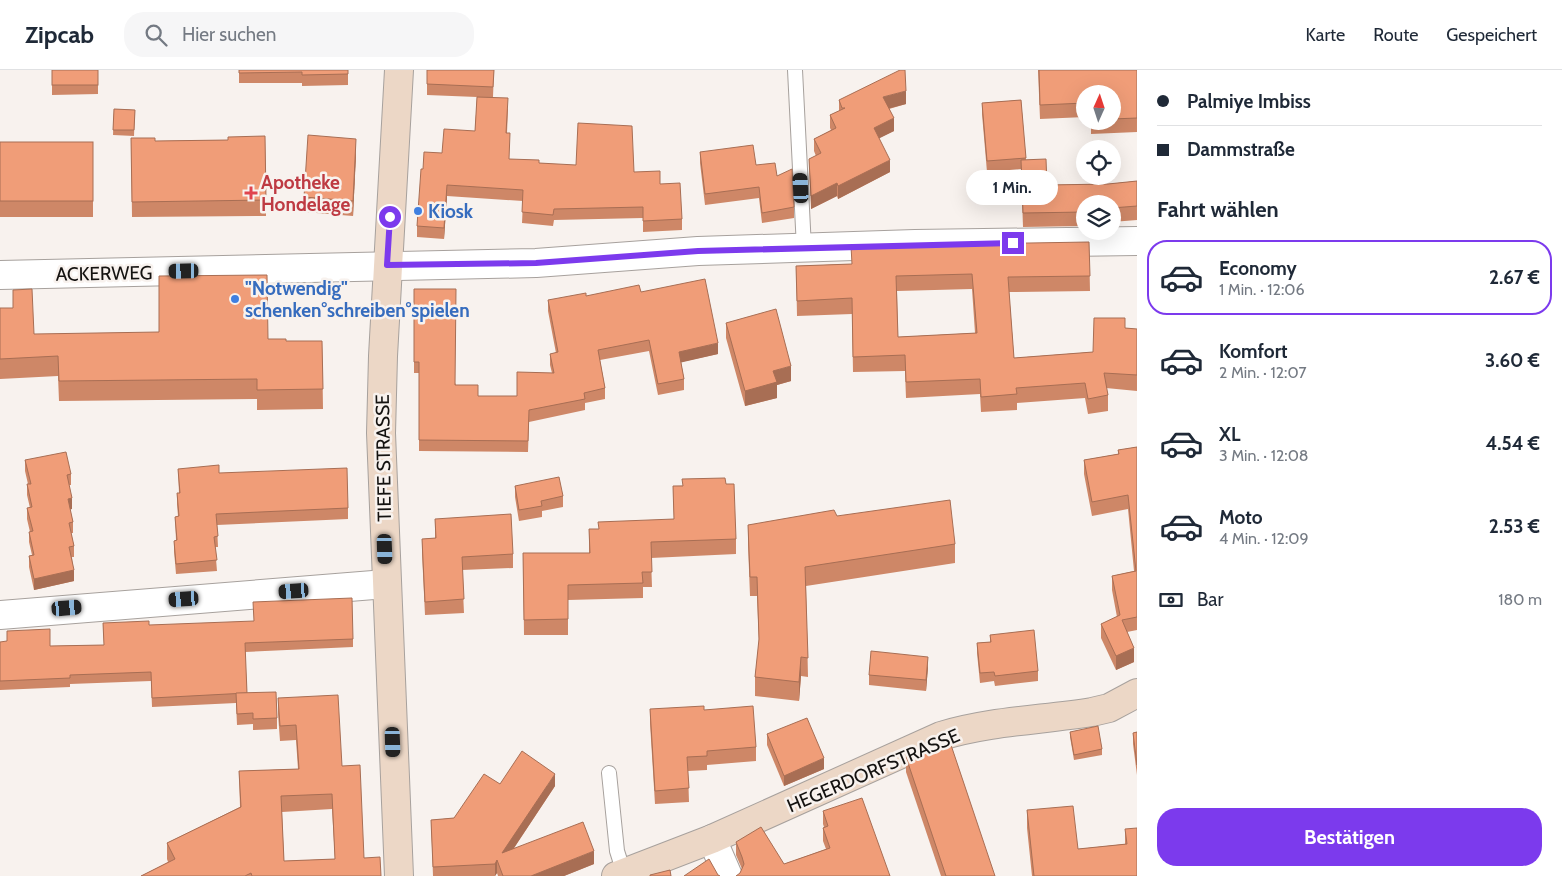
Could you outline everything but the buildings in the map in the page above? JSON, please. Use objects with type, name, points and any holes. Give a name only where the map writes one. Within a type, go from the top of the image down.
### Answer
[{"type":"main road","name":"TIEFE STRASSE","points":[[399,70],[387,265],[380,433],[399,876]]},
{"type":"main road","name":"HEGERDORFSTRASSE","points":[[620,874],[712,839],[941,736],[987,726],[1060,717],[1109,708],[1137,693]]},
{"type":"street","name":"ACKERWEG","points":[[0,275],[536,263],[698,251],[1137,241]]},
{"type":"street","points":[[0,615],[386,584]]},
{"type":"street","points":[[712,839],[728,876]]},
{"type":"lane","points":[[795,70],[804,248]]},
{"type":"lane","points":[[609,773],[620,874]]},
{"type":"place","name":"Apotheke Hondelage","points":[[251,193]]},
{"type":"place","name":"Kiosk","points":[[418,211]]},
{"type":"place","name":"\"Notwendig\" schenken°schreiben°spielen","points":[[235,299]]},
{"type":"route","points":[[390,217],[387,265],[536,263],[698,251],[1013,243]]}]
